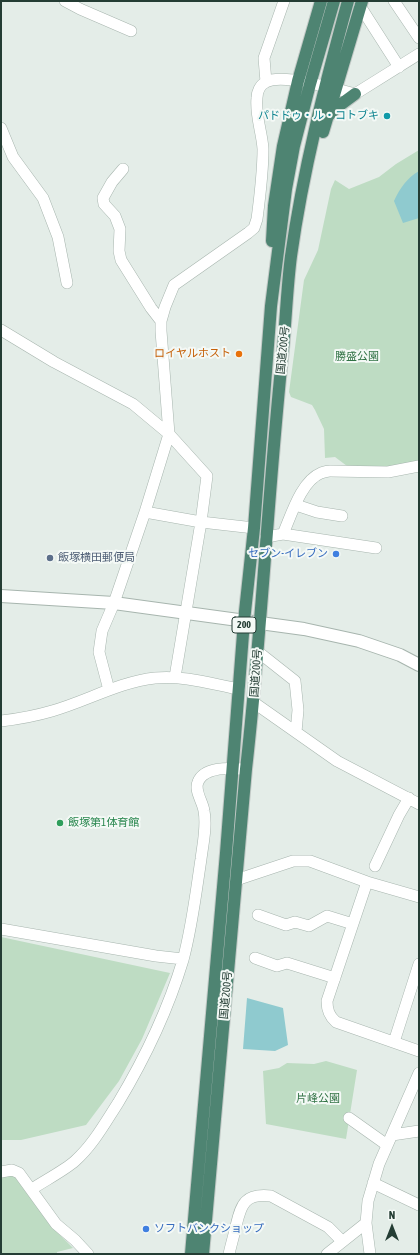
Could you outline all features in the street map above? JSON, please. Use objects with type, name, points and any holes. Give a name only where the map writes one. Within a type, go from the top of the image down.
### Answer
[{"type":"highway","points":[[304,82],[321,1]]},
{"type":"highway","name":"国道200号","points":[[191,1254],[199,1177],[240,689],[244,621],[254,528],[271,306],[286,188],[304,82],[334,1]]},
{"type":"highway","name":"国道200号","points":[[203,1254],[253,702],[291,258],[300,202],[331,88],[348,1]]},
{"type":"highway","points":[[287,306],[302,224],[326,119],[331,88],[361,4]]},
{"type":"highway","points":[[326,119],[336,108],[355,94]]},
{"type":"street","points":[[66,1],[80,9],[131,31]]},
{"type":"street","points":[[266,82],[264,58],[284,1]]},
{"type":"street","points":[[394,1],[419,38]]},
{"type":"street","points":[[361,4],[399,67]]},
{"type":"street","points":[[109,690],[99,652],[102,631],[114,603],[145,512],[169,434],[161,322],[174,285],[254,228],[259,204],[263,150],[256,99],[260,89],[266,82],[276,80],[304,82],[355,94],[419,54]]},
{"type":"street","points":[[1,128],[13,157],[43,198],[58,237],[67,283]]},
{"type":"street","points":[[123,169],[112,182],[103,198],[104,204],[115,216],[120,229],[119,251],[121,260],[161,322]]},
{"type":"street","points":[[1,330],[54,362],[133,404],[169,434],[207,476],[201,522],[175,677]]},
{"type":"street","points":[[283,534],[302,492],[313,478],[321,473],[330,471],[388,472],[419,466]]},
{"type":"street","points":[[296,505],[317,512],[342,516]]},
{"type":"street","points":[[145,512],[201,522],[254,528]]},
{"type":"street","points":[[266,537],[283,534],[376,548]]},
{"type":"street","points":[[1,596],[114,603],[304,629],[359,641],[400,655],[419,665]]},
{"type":"street","points":[[257,651],[295,681],[298,710],[296,732]]},
{"type":"street","points":[[1,721],[14,720],[53,711],[130,682],[156,678],[175,677],[240,689]]},
{"type":"street","points":[[253,702],[337,761],[414,801],[398,815],[375,866]]},
{"type":"street","points":[[32,1189],[75,1162],[96,1139],[145,1056],[170,997],[183,959],[196,898],[206,822],[202,802],[198,794],[198,780],[209,772],[222,768],[246,769]]},
{"type":"street","points":[[236,880],[293,861],[310,861],[367,882],[419,897]]},
{"type":"street","points":[[367,882],[327,1001],[327,1007],[331,1018],[336,1022],[419,1051]]},
{"type":"street","points":[[258,915],[286,925],[295,922],[309,926],[327,916],[353,924]]},
{"type":"street","points":[[1,929],[149,955],[183,959]]},
{"type":"street","points":[[255,958],[277,966],[287,963],[335,978]]},
{"type":"street","points":[[394,1042],[419,964]]},
{"type":"street","points":[[370,1254],[366,1223],[368,1201],[389,1140],[419,1073]]},
{"type":"street","points":[[349,1118],[389,1140],[419,1132]]},
{"type":"street","points":[[1,1172],[12,1170],[19,1173],[56,1224],[75,1240],[88,1254]]},
{"type":"street","points":[[373,1183],[419,1205]]},
{"type":"street","points":[[229,1254],[240,1209],[245,1201],[261,1195],[271,1196],[328,1227],[342,1241]]},
{"type":"street","points":[[327,1254],[366,1223]]},
{"type":"green space","name":"勝盛公園","points":[[419,150],[419,462],[395,468],[347,466],[335,457],[325,458],[324,429],[315,410],[312,405],[291,397],[289,392],[304,280],[318,250],[331,189],[335,180],[349,189],[379,177],[396,164]]},
{"type":"green space","points":[[1,937],[170,973],[142,1039],[119,1081],[86,1125],[21,1140],[1,1140]]},
{"type":"green space","name":"片峰公園","points":[[326,1061],[357,1070],[346,1139],[266,1124],[263,1071],[279,1068],[287,1063],[314,1064]]},
{"type":"green space","points":[[9,1175],[15,1177],[52,1227],[73,1248],[57,1252],[57,1254],[1,1254],[1,1176]]},
{"type":"water","points":[[419,171],[419,218],[403,223],[394,201],[404,184]]},
{"type":"water","points":[[247,998],[283,1008],[288,1045],[275,1051],[243,1049]]},
{"type":"place","name":"パドドゥ・ル・コトブキ","points":[[387,116]]},
{"type":"place","name":"ロイヤルホスト","points":[[239,354]]},
{"type":"place","name":"セブン-イレブン","points":[[336,554]]},
{"type":"place","name":"飯塚横田郵便局","points":[[50,558]]},
{"type":"place","name":"飯塚第1体育館","points":[[60,823]]},
{"type":"place","name":"ソフトバンクショップ","points":[[146,1229]]}]
